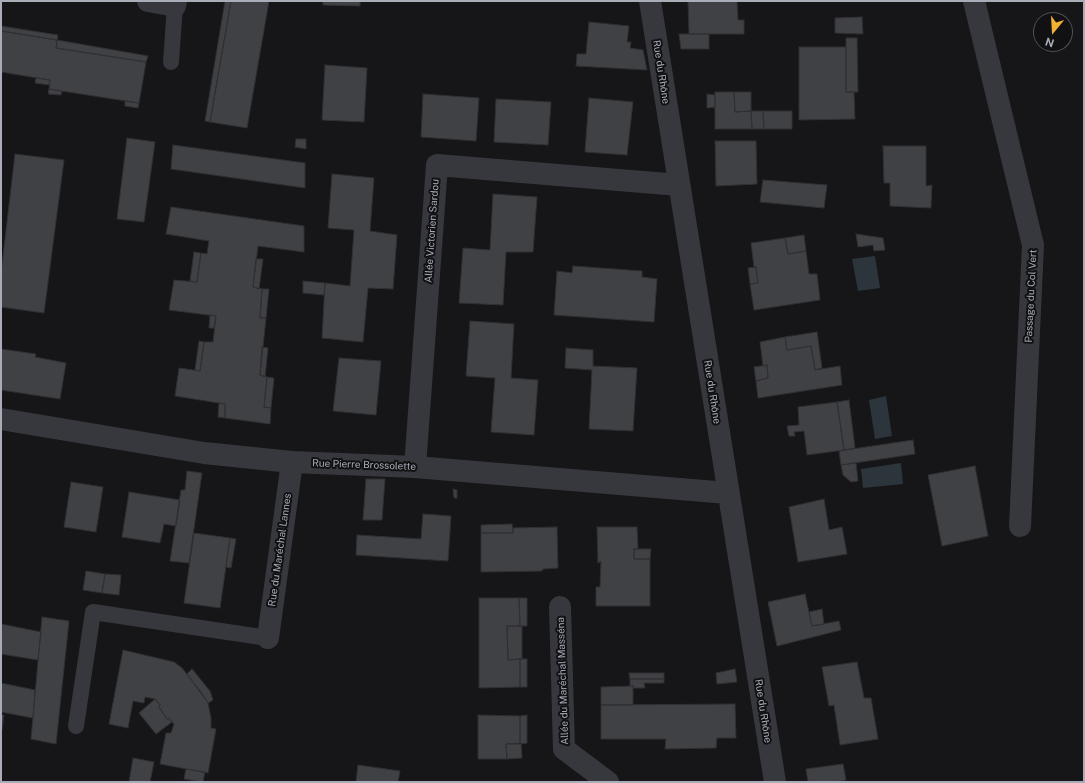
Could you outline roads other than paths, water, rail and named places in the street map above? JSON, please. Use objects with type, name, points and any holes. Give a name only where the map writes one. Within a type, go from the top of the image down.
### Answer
[{"type":"street","points":[[148,1],[176,3]]},
{"type":"street","name":"Rue du Rhône","points":[[650,1],[728,493],[769,781]]},
{"type":"street","name":"Passage du Col Vert","points":[[974,1],[1033,245],[1020,526]]},
{"type":"street","name":"Allée Victorien Sardou","points":[[415,467],[437,165],[679,185]]},
{"type":"street","name":"Rue Pierre Brossolette","points":[[1,419],[204,453],[292,462],[415,467],[728,493]]},
{"type":"street","name":"Rue du Maréchal Lannes","points":[[268,638],[292,462]]},
{"type":"street","name":"Allée du Maréchal Masséna","points":[[560,607],[564,749],[608,782]]},
{"type":"lane","points":[[171,62],[176,3]]},
{"type":"lane","points":[[76,726],[93,612],[268,638]]}]
